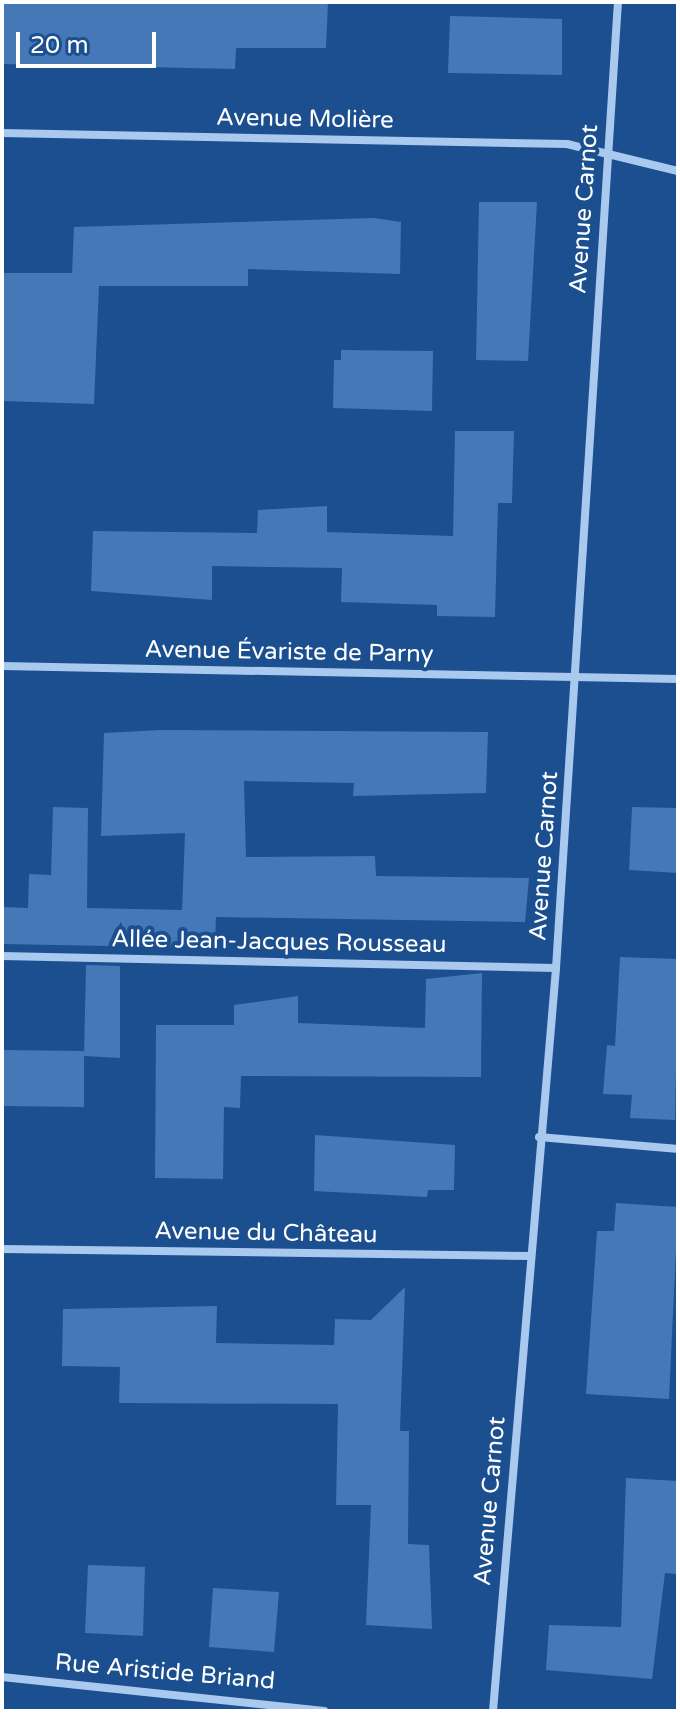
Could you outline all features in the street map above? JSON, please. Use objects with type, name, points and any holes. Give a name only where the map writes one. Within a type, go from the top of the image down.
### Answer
[{"type":"street","name":"Avenue Carnot","points":[[493,1711],[539,1137],[556,968],[618,2]]},
{"type":"street","name":"Avenue Molière","points":[[2,133],[567,144],[678,171]]},
{"type":"street","name":"Avenue Évariste de Parny","points":[[2,666],[678,679]]},
{"type":"street","name":"Allée Jean-Jacques Rousseau","points":[[2,956],[556,968]]},
{"type":"street","points":[[539,1137],[678,1149]]},
{"type":"street","name":"Avenue du Château","points":[[2,1249],[530,1256]]},
{"type":"street","name":"Rue Aristide Briand","points":[[2,1677],[324,1711]]},
{"type":"building","points":[[2,2],[328,2],[326,48],[236,48],[235,69],[2,64]]},
{"type":"building","points":[[450,16],[562,19],[562,75],[448,73]]},
{"type":"building","points":[[479,202],[537,202],[528,361],[476,360]]},
{"type":"building","points":[[374,218],[401,222],[400,274],[248,269],[248,286],[99,286],[94,404],[2,401],[2,273],[72,273],[74,227]]},
{"type":"building","points":[[341,350],[433,351],[432,411],[333,408],[334,360],[341,360]]},
{"type":"building","points":[[455,431],[514,431],[512,503],[498,503],[495,617],[437,616],[437,605],[341,602],[342,568],[212,566],[212,600],[91,591],[93,531],[257,533],[258,510],[327,506],[327,532],[453,536]]},
{"type":"building","points":[[160,730],[488,732],[486,793],[353,796],[354,783],[244,781],[246,857],[375,856],[376,876],[529,878],[525,922],[216,917],[215,948],[2,944],[2,907],[28,908],[29,874],[51,875],[53,807],[88,808],[87,908],[182,910],[185,833],[101,836],[104,733]]},
{"type":"building","points":[[632,807],[678,808],[678,873],[629,870]]},
{"type":"building","points":[[620,957],[678,959],[675,1120],[630,1118],[632,1095],[603,1094],[607,1045],[615,1046]]},
{"type":"building","points":[[86,965],[120,966],[120,1058],[84,1056]]},
{"type":"building","points":[[482,973],[481,1077],[241,1076],[240,1108],[224,1107],[223,1179],[155,1178],[156,1025],[234,1025],[234,1005],[298,996],[298,1023],[425,1028],[426,979]]},
{"type":"building","points":[[2,1050],[84,1051],[84,1107],[2,1106]]},
{"type":"building","points":[[315,1135],[455,1145],[454,1190],[428,1190],[427,1197],[314,1191]]},
{"type":"building","points":[[616,1203],[678,1207],[669,1399],[586,1394],[597,1231],[614,1231]]},
{"type":"building","points":[[405,1287],[400,1431],[409,1431],[408,1544],[429,1545],[432,1629],[366,1625],[371,1505],[336,1505],[338,1404],[119,1403],[120,1367],[62,1366],[63,1309],[217,1306],[216,1343],[334,1345],[335,1319],[371,1320]]},
{"type":"building","points":[[626,1478],[678,1481],[678,1574],[665,1573],[652,1679],[546,1670],[549,1625],[621,1627]]},
{"type":"building","points":[[88,1565],[145,1567],[143,1636],[85,1633]]},
{"type":"building","points":[[213,1588],[279,1592],[274,1652],[209,1647]]}]
